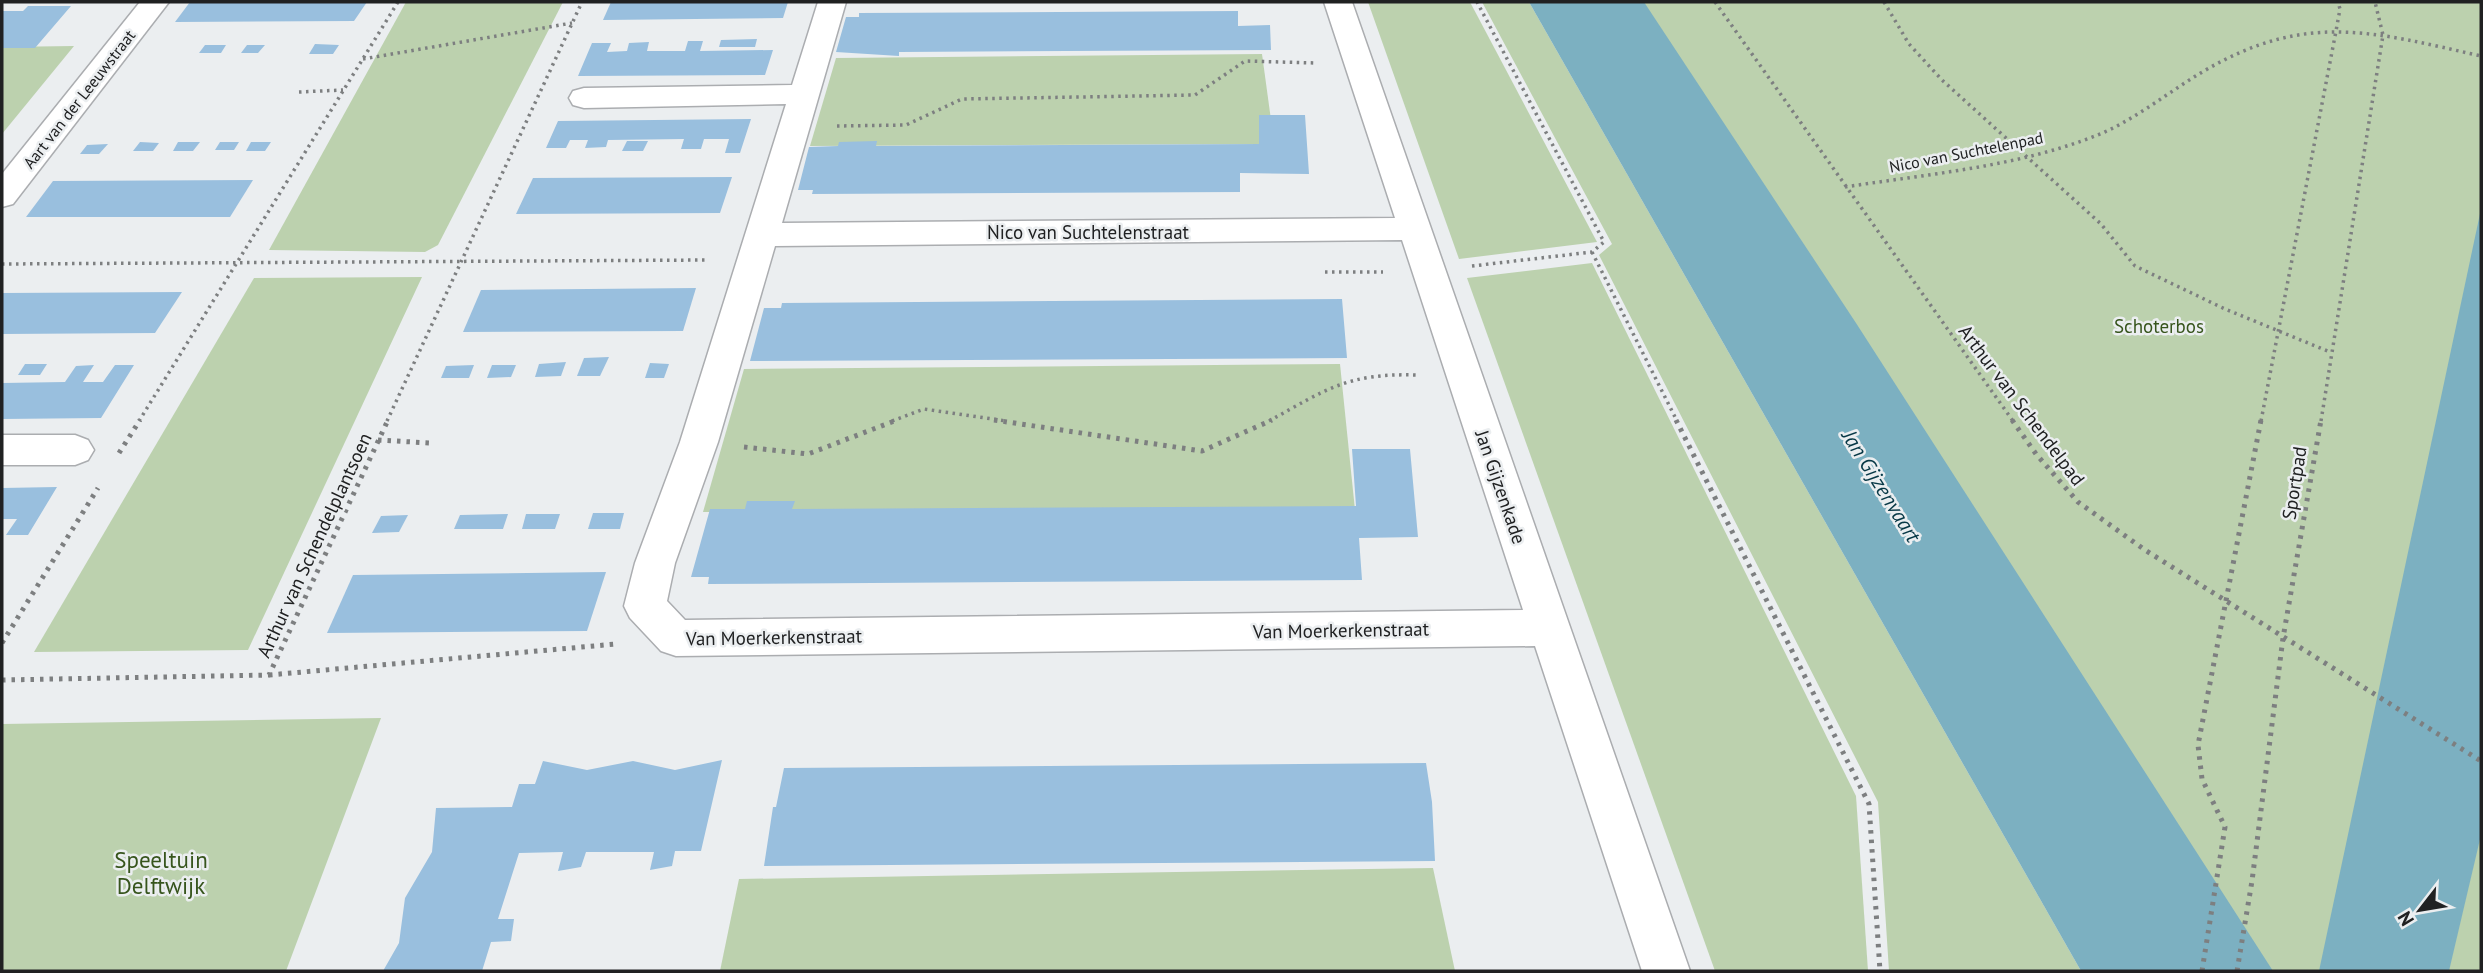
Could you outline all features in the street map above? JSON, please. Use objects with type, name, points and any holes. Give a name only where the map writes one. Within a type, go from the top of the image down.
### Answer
[{"type":"street","name":"Aart van der Leeuwstraat","points":[[2,196],[155,2]]},
{"type":"street","name":"Van Moerkerkenstraat","points":[[832,2],[699,442],[655,563],[646,606],[676,638],[1550,628]]},
{"type":"street","name":"Jan Gijzenkade","points":[[1338,2],[1666,971]]},
{"type":"street","points":[[584,98],[800,111]]},
{"type":"street","name":"Nico van Suchtelenstraat","points":[[762,235],[1413,229]]},
{"type":"street","points":[[2,450],[75,450]]},
{"type":"path","points":[[115,460],[398,2]]},
{"type":"path","name":"Arthur van Schendelplantsoen","points":[[2,680],[269,675],[582,2]]},
{"type":"path","points":[[1428,271],[1592,252],[1604,242],[1477,2]]},
{"type":"path","name":"Arthur van Schendelpad","points":[[1715,2],[2036,454],[2078,502],[2224,601],[2481,761]]},
{"type":"path","points":[[1884,2],[1909,44],[1942,80],[2101,224],[2135,266],[2330,352]]},
{"type":"path","points":[[2202,971],[2221,867],[2225,827],[2202,779],[2197,745],[2336,31],[2338,2]]},
{"type":"path","name":"Sportpad","points":[[2237,971],[2252,881],[2283,638],[2383,35],[2375,2]]},
{"type":"path","points":[[363,60],[572,22]]},
{"type":"path","name":"Nico van Suchtelenpad","points":[[1845,187],[2024,157],[2125,124],[2206,69],[2261,44],[2336,31],[2383,35],[2481,56]]},
{"type":"path","points":[[800,111],[906,125],[962,99],[1195,95],[1244,61],[1359,64]]},
{"type":"path","points":[[299,92],[344,90]]},
{"type":"path","points":[[1592,252],[1870,804],[1880,971]]},
{"type":"path","points":[[2,264],[461,261]]},
{"type":"path","points":[[699,442],[808,454],[923,409],[1202,451],[1254,430],[1334,385],[1376,374],[1463,377]]},
{"type":"path","points":[[378,440],[430,443]]},
{"type":"path","points":[[2,643],[101,483]]},
{"type":"path","points":[[269,675],[676,638]]},
{"type":"green space","points":[[406,2],[563,2],[438,245],[425,252],[269,250]]},
{"type":"green space","points":[[1368,2],[1470,2],[1597,242],[1459,259]]},
{"type":"green space","points":[[1482,2],[1529,2],[2081,971],[1889,971],[1878,802],[1599,255],[1612,244]]},
{"type":"green space","name":"Schoterbos","points":[[1584,2],[2481,2],[2481,971],[2179,971]]},
{"type":"green space","points":[[74,46],[2,134],[2,47]]},
{"type":"green space","points":[[1262,54],[1271,120],[1260,144],[810,146],[836,58]]},
{"type":"green space","points":[[1592,263],[1856,796],[1868,971],[1715,971],[1467,278]]},
{"type":"green space","points":[[422,277],[248,650],[34,652],[254,278]]},
{"type":"green space","points":[[1340,364],[1355,510],[703,512],[744,369]]},
{"type":"green space","name":"Speeltuin Delftwijk","points":[[381,718],[286,971],[2,971],[2,724]]},
{"type":"green space","points":[[1433,868],[1455,971],[720,971],[739,879]]},
{"type":"water","name":"Jan Gijzenvaart","points":[[1529,2],[1644,2],[1856,323],[2273,971],[2081,971]]},
{"type":"water","points":[[2481,209],[2481,835],[2449,971],[2319,971]]},
{"type":"building","points":[[190,2],[367,2],[354,21],[175,22]]},
{"type":"building","points":[[611,2],[788,2],[783,18],[603,20]]},
{"type":"building","points":[[28,6],[71,6],[35,48],[2,48],[2,11],[23,11]]},
{"type":"building","points":[[1238,11],[1238,26],[1270,25],[1271,50],[899,52],[899,56],[836,52],[846,17],[859,17],[859,13]]},
{"type":"building","points":[[757,39],[755,47],[719,47],[721,40]]},
{"type":"building","points":[[688,41],[703,41],[700,51],[773,50],[765,75],[578,76],[592,43],[611,43],[607,52],[627,51],[629,43],[649,42],[647,51],[685,51]]},
{"type":"building","points":[[315,44],[339,45],[333,54],[309,54]]},
{"type":"building","points":[[205,45],[226,45],[221,53],[199,53]]},
{"type":"building","points":[[247,45],[265,45],[258,53],[241,53]]},
{"type":"building","points":[[1259,115],[1305,115],[1309,174],[1240,173],[1240,192],[812,194],[813,190],[798,190],[809,147],[838,146],[839,142],[877,141],[876,146],[1259,144]]},
{"type":"building","points":[[751,119],[740,153],[725,153],[729,139],[704,139],[701,149],[681,149],[684,139],[608,140],[606,147],[585,148],[588,140],[570,140],[566,148],[546,148],[558,121]]},
{"type":"building","points":[[627,141],[648,141],[643,151],[622,151]]},
{"type":"building","points":[[140,142],[159,143],[153,151],[133,151]]},
{"type":"building","points":[[178,142],[200,142],[193,151],[173,151]]},
{"type":"building","points":[[220,142],[239,142],[234,150],[215,150]]},
{"type":"building","points":[[251,142],[271,142],[265,151],[246,151]]},
{"type":"building","points":[[108,144],[99,154],[80,154],[87,145]]},
{"type":"building","points":[[732,177],[720,213],[516,214],[533,178]]},
{"type":"building","points":[[253,180],[230,217],[26,217],[53,181]]},
{"type":"building","points":[[696,288],[683,331],[463,332],[481,290]]},
{"type":"building","points":[[182,292],[155,333],[2,334],[2,293]]},
{"type":"building","points":[[1342,299],[1347,358],[750,361],[764,308],[781,308],[782,303]]},
{"type":"building","points":[[609,357],[600,376],[577,376],[584,358]]},
{"type":"building","points":[[566,362],[561,376],[535,377],[539,364]]},
{"type":"building","points":[[650,363],[669,364],[664,378],[645,378]]},
{"type":"building","points":[[25,364],[47,364],[40,375],[18,375]]},
{"type":"building","points":[[94,365],[83,382],[103,382],[115,365],[134,365],[101,418],[2,419],[2,383],[65,382],[76,366]]},
{"type":"building","points":[[474,365],[469,378],[441,378],[446,366]]},
{"type":"building","points":[[492,365],[516,365],[511,377],[487,378]]},
{"type":"building","points":[[1352,449],[1410,449],[1418,537],[1359,538],[1362,580],[708,584],[709,577],[691,577],[710,509],[745,509],[747,501],[795,501],[792,509],[1356,506]]},
{"type":"building","points":[[57,487],[28,535],[6,535],[17,519],[2,519],[2,488]]},
{"type":"building","points":[[593,513],[624,513],[620,529],[588,529]]},
{"type":"building","points":[[508,514],[503,529],[454,529],[460,515]]},
{"type":"building","points":[[526,514],[560,514],[555,529],[522,529]]},
{"type":"building","points":[[408,515],[399,532],[372,533],[381,516]]},
{"type":"building","points":[[606,572],[587,631],[327,633],[353,575]]},
{"type":"building","points":[[722,760],[701,851],[675,851],[672,866],[650,870],[654,852],[586,852],[581,867],[558,871],[563,852],[519,853],[498,919],[514,919],[511,941],[491,942],[482,971],[383,971],[399,943],[405,898],[432,852],[436,808],[512,807],[519,784],[535,784],[543,761],[587,770],[633,761],[675,770]]},
{"type":"building","points":[[1426,763],[1432,802],[1435,861],[764,866],[773,807],[776,807],[784,768]]}]
